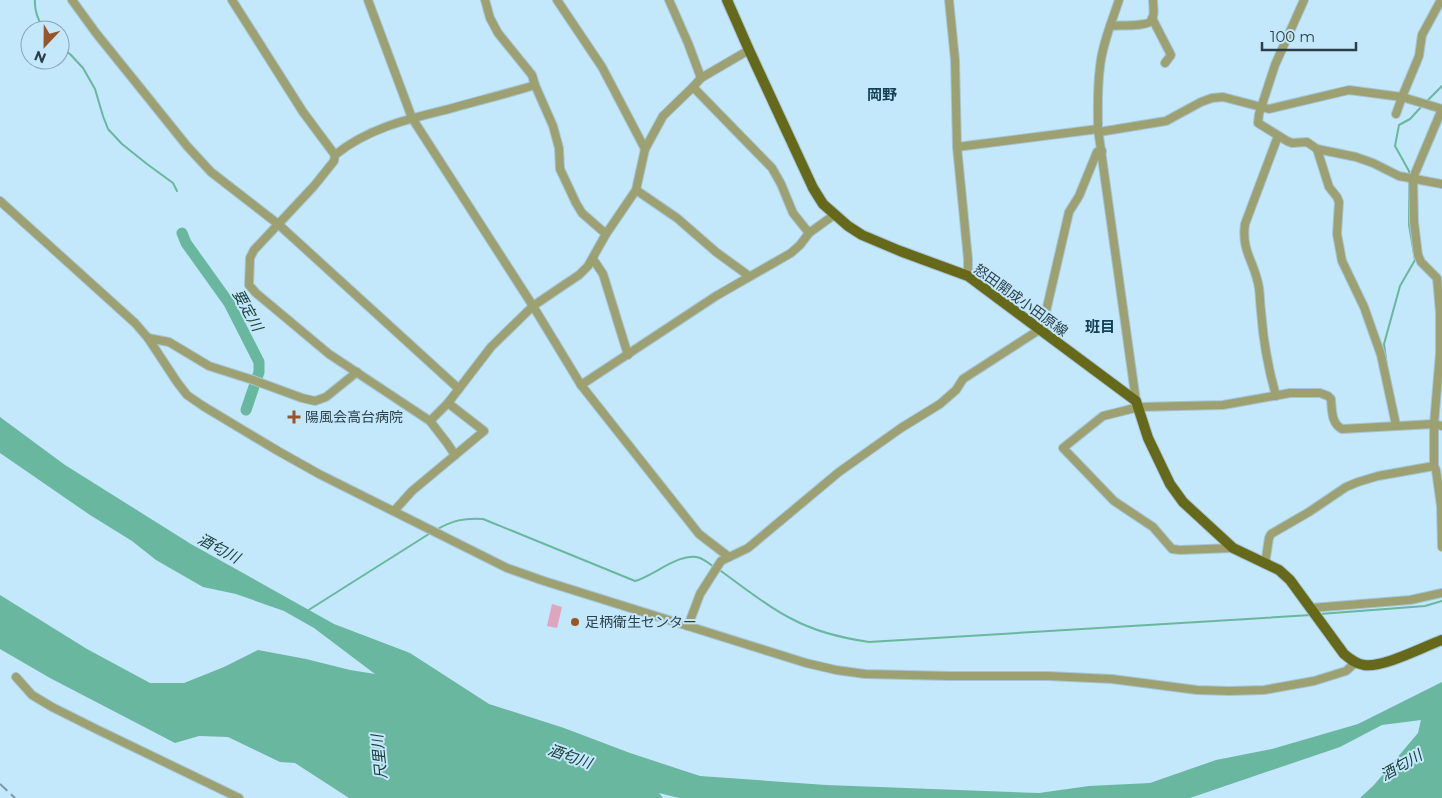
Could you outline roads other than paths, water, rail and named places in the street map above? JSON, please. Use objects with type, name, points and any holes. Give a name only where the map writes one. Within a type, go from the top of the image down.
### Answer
[{"type":"main road","name":"怒田開成小田原線","points":[[727,0],[813,188],[834,214],[862,235],[968,276],[1137,404]]},
{"type":"main road","points":[[1137,404],[1148,438],[1170,484],[1182,502],[1233,548],[1278,570],[1290,580],[1344,654],[1355,663],[1377,665],[1442,640]]},
{"type":"street","points":[[72,0],[96,34],[205,166],[278,224],[459,389]]},
{"type":"street","points":[[232,0],[303,112],[335,155]]},
{"type":"street","points":[[368,0],[412,118],[533,306],[581,385],[699,534],[729,557]]},
{"type":"street","points":[[485,0],[490,18],[498,33],[532,75],[534,85],[553,126],[559,148],[560,169],[568,186],[582,212],[606,234]]},
{"type":"street","points":[[557,0],[602,67],[645,149]]},
{"type":"street","points":[[668,0],[688,43],[701,78]]},
{"type":"street","points":[[949,0],[955,60],[957,147],[968,276]]},
{"type":"street","points":[[1119,0],[1100,66],[1098,130],[1137,404]]},
{"type":"street","points":[[1153,0],[1152,18],[1170,55],[1165,63]]},
{"type":"street","points":[[1304,0],[1277,60],[1258,123],[1292,143],[1307,142],[1317,150],[1356,157],[1399,176],[1442,184]]},
{"type":"street","points":[[1396,114],[1419,56],[1422,35],[1441,0]]},
{"type":"street","points":[[1110,26],[1146,24],[1152,18]]},
{"type":"street","points":[[430,421],[459,389],[491,347],[533,306],[579,274],[593,259],[606,234],[636,190],[645,149],[663,116],[701,78],[749,50]]},
{"type":"street","points":[[455,455],[430,421],[329,354],[256,293],[249,285],[250,258],[254,250],[319,180],[334,161],[335,155],[349,144],[366,134],[412,118],[534,85]]},
{"type":"street","points":[[693,88],[772,168],[793,213],[809,232]]},
{"type":"street","points":[[957,147],[1166,121],[1201,102],[1223,97],[1269,109],[1349,90],[1402,97],[1442,109],[1413,178],[1414,222],[1418,255],[1421,262],[1437,278],[1438,287],[1440,353],[1438,425],[1434,466],[1441,506],[1442,547]]},
{"type":"street","points":[[1276,396],[1269,372],[1259,288],[1256,274],[1246,249],[1244,236],[1245,224],[1278,136]]},
{"type":"street","points":[[1317,150],[1329,187],[1339,202],[1337,234],[1342,261],[1364,307],[1381,355],[1396,425]]},
{"type":"street","points":[[688,626],[700,594],[721,562],[748,548],[839,472],[901,428],[940,404],[956,390],[963,379],[1039,330],[1044,320],[1069,212],[1079,196],[1097,152],[1102,151]]},
{"type":"street","points":[[636,190],[677,218],[716,252],[750,276]]},
{"type":"street","points":[[0,201],[135,323],[148,338],[176,382],[187,395],[278,452],[507,568],[544,581],[806,663],[865,674],[1112,678],[1197,690],[1229,691],[1264,690],[1314,681],[1346,671],[1355,663]]},
{"type":"street","points":[[581,385],[716,296],[791,252],[800,245],[809,232],[834,214]]},
{"type":"street","points":[[593,259],[603,274],[628,355]]},
{"type":"street","points":[[148,338],[169,342],[209,366],[315,401],[326,397],[357,372]]},
{"type":"street","points":[[1233,548],[1172,549],[1153,527],[1114,501],[1063,448],[1103,416],[1137,404],[1223,405],[1312,392],[1324,394],[1331,399],[1334,422],[1342,428],[1438,425]]},
{"type":"street","points":[[394,511],[412,491],[484,431],[448,402]]},
{"type":"street","points":[[1265,564],[1271,534],[1309,512],[1346,487],[1378,476],[1434,466]]},
{"type":"street","points":[[1311,608],[1410,600],[1442,593]]},
{"type":"street","points":[[16,677],[32,695],[52,707],[239,798]]},
{"type":"water","points":[[0,417],[65,465],[191,544],[334,624],[410,653],[489,704],[564,728],[630,753],[700,776],[826,785],[1039,793],[1089,786],[1150,783],[1216,760],[1272,749],[1358,724],[1442,682],[1442,798],[1360,798],[1374,785],[1418,733],[1421,720],[1382,725],[1340,747],[1190,798],[679,798],[659,793],[663,798],[349,798],[295,763],[280,762],[228,737],[199,736],[175,743],[50,678],[0,649],[0,595],[87,649],[150,683],[184,683],[224,667],[258,650],[375,674],[314,628],[284,611],[236,594],[203,587],[156,560],[132,541],[90,515],[0,453]]},
{"type":"waterway","name":"要定川","points":[[35,0],[35,8],[39,20]]},
{"type":"waterway","name":"要定川","points":[[70,54],[83,68],[95,89],[108,129],[122,144],[173,183],[177,191]]},
{"type":"waterway","points":[[1427,101],[1442,86]]},
{"type":"waterway","points":[[1409,174],[1395,146],[1399,125],[1410,119],[1422,106]]},
{"type":"waterway","points":[[1387,367],[1384,344],[1400,286],[1415,260],[1409,225],[1409,179]]},
{"type":"waterway","name":"要定川","points":[[182,233],[186,243],[229,303],[259,362],[259,372],[246,410]]},
{"type":"waterway","points":[[436,530],[459,520],[483,519],[635,581],[684,558],[700,558],[714,567]]},
{"type":"waterway","points":[[307,611],[432,532]]},
{"type":"waterway","points":[[718,569],[754,596],[801,624],[829,634],[869,642],[1311,615]]},
{"type":"waterway","points":[[1320,614],[1425,606],[1442,601]]},
{"type":"railway","points":[[0,784],[15,798]]},
{"type":"place","name":"陽風会高台病院","points":[[294,417]]},
{"type":"place","name":"足柄衛生センター","points":[[575,622]]},
{"type":"district","name":"岡野","points":[[882,94]]},
{"type":"district","name":"班目","points":[[1100,326]]},
{"type":"water label","name":"酒匂川","points":[[219,548]]},
{"type":"water label","name":"酒匂川","points":[[570,756]]},
{"type":"water label","name":"尺里川","points":[[379,757]]},
{"type":"water label","name":"酒匂川","points":[[1401,765]]}]
